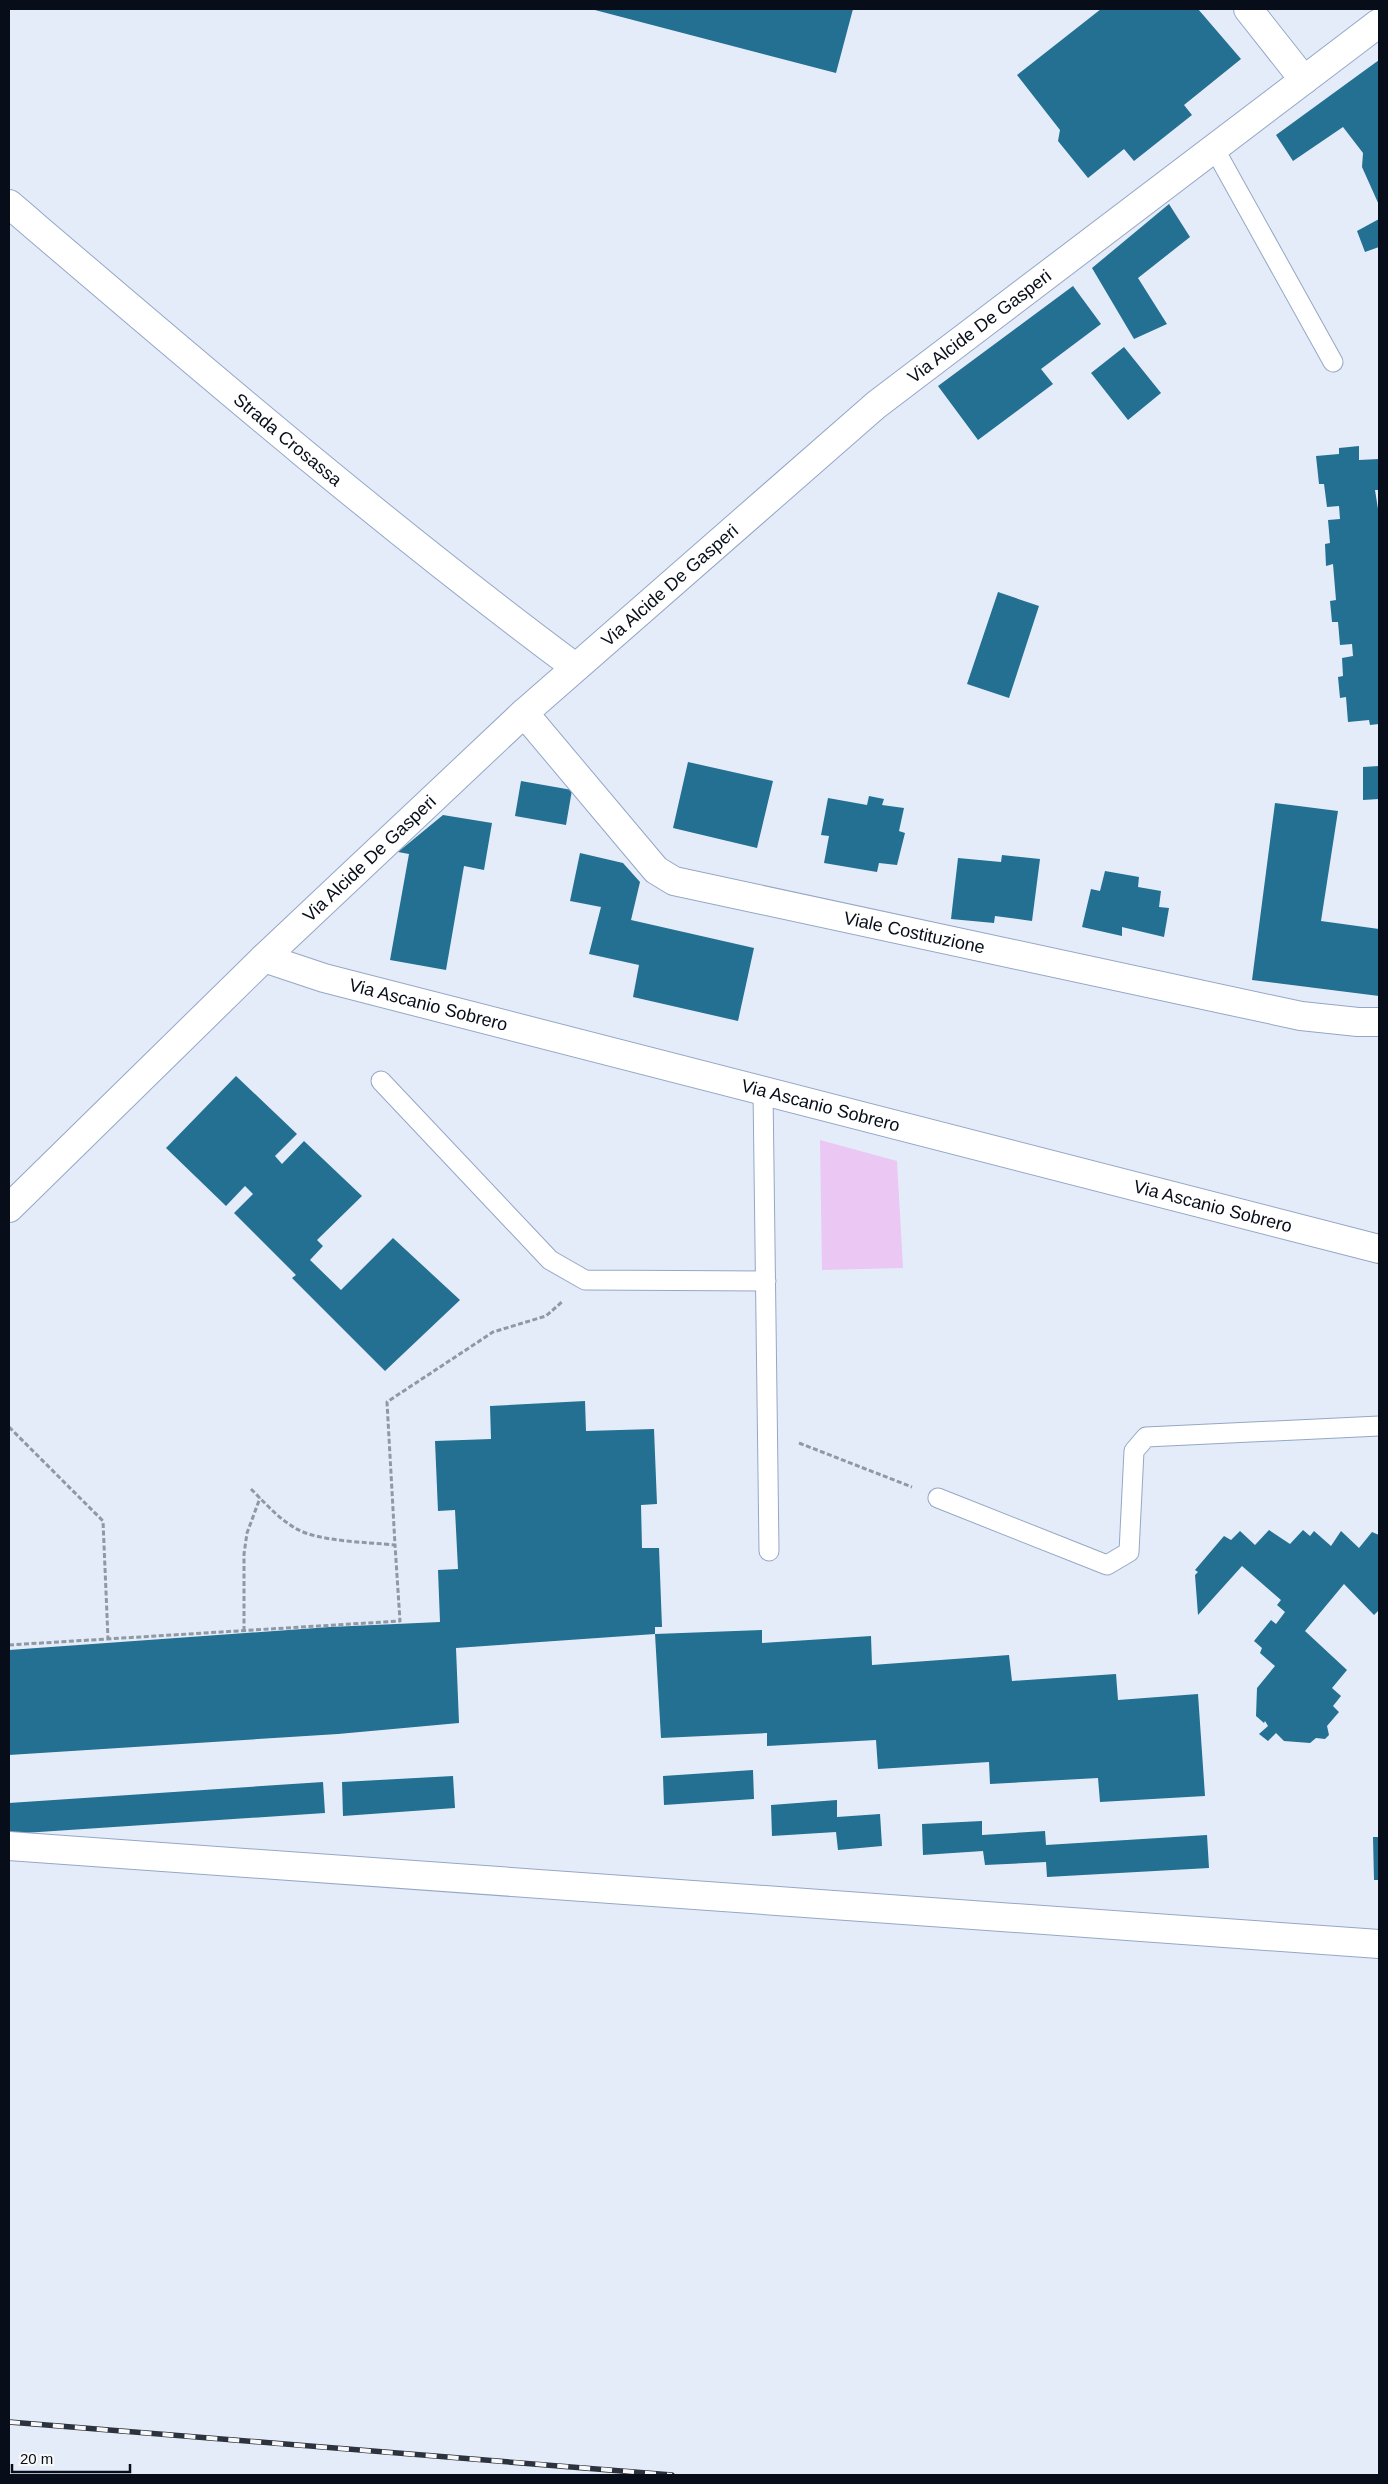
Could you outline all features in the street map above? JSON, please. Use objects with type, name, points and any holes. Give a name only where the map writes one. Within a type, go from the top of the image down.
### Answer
[{"type":"street","points":[[1248,9],[1304,80]]},
{"type":"street","name":"Via Alcide De Gasperi","points":[[9,1208],[264,958],[524,713],[876,405],[1379,22]]},
{"type":"street","name":"Strada Crosassa","points":[[9,204],[286,437],[500,611],[574,668]]},
{"type":"street","name":"Viale Costituzione","points":[[524,713],[656,870],[674,881],[1301,1016],[1358,1022],[1379,1022]]},
{"type":"street","name":"Via Ascanio Sobrero","points":[[264,958],[324,978],[1379,1249]]},
{"type":"street","points":[[9,1846],[1379,1944]]},
{"type":"lane","points":[[1214,148],[1333,362]]},
{"type":"lane","points":[[381,1080],[550,1260],[585,1280],[766,1281]]},
{"type":"lane","points":[[763,1090],[769,1551]]},
{"type":"lane","points":[[938,1498],[1107,1565],[1129,1552],[1134,1450],[1146,1438],[1379,1426]]},
{"type":"path","points":[[9,1646],[400,1621],[387,1402],[493,1332],[546,1316],[585,1280]]},
{"type":"path","points":[[9,1427],[103,1521],[108,1639]]},
{"type":"path","points":[[768,1432],[938,1498]]},
{"type":"path","points":[[252,1489],[273,1512],[296,1529],[335,1539],[395,1545]]},
{"type":"path","points":[[244,1631],[244,1554],[247,1532],[260,1498]]},
{"type":"shaded area","points":[[820,1140],[897,1161],[903,1268],[822,1270]]},
{"type":"building","points":[[591,9],[853,9],[836,73]]},
{"type":"building","points":[[1101,9],[1198,9],[1241,59],[1184,105],[1192,115],[1134,161],[1124,149],[1088,178],[1058,141],[1060,130],[1017,75]]},
{"type":"building","points":[[1379,60],[1379,205],[1362,167],[1363,153],[1343,127],[1293,161],[1276,135]]},
{"type":"building","points":[[1169,204],[1190,237],[1138,278],[1167,324],[1134,339],[1092,268]]},
{"type":"building","points":[[1379,219],[1379,247],[1365,252],[1357,231]]},
{"type":"building","points":[[1073,286],[1101,324],[1041,369],[1053,384],[978,440],[938,386]]},
{"type":"building","points":[[1124,347],[1161,393],[1128,420],[1091,373]]},
{"type":"building","points":[[1359,446],[1359,460],[1379,459],[1379,490],[1375,490],[1379,515],[1379,724],[1370,725],[1369,720],[1348,722],[1346,697],[1340,698],[1338,677],[1343,676],[1342,658],[1353,656],[1352,644],[1340,645],[1338,622],[1332,622],[1330,601],[1336,600],[1333,564],[1326,566],[1325,544],[1330,543],[1328,520],[1340,519],[1339,506],[1327,507],[1324,484],[1319,484],[1316,456],[1339,454],[1339,448]]},
{"type":"building","points":[[998,592],[1039,606],[1009,698],[967,684]]},
{"type":"building","points":[[688,762],[773,781],[757,848],[673,828]]},
{"type":"building","points":[[1379,766],[1379,799],[1363,800],[1363,767]]},
{"type":"building","points":[[521,781],[572,790],[566,825],[515,816]]},
{"type":"building","points":[[869,796],[884,799],[882,805],[904,808],[899,831],[905,833],[897,865],[879,863],[877,872],[824,863],[829,836],[821,835],[828,798],[867,805]]},
{"type":"building","points":[[1275,803],[1338,811],[1321,921],[1379,929],[1379,996],[1252,980]]},
{"type":"building","points":[[443,815],[492,823],[484,870],[464,866],[446,970],[390,960],[409,854],[398,852]]},
{"type":"building","points":[[580,853],[623,863],[640,882],[631,920],[754,948],[738,1021],[633,997],[639,965],[589,954],[601,907],[570,901]]},
{"type":"building","points":[[1002,855],[1040,859],[1032,921],[995,916],[994,923],[951,919],[958,858],[1001,862]]},
{"type":"building","points":[[1105,871],[1139,877],[1138,887],[1161,891],[1159,907],[1169,908],[1164,937],[1122,927],[1122,936],[1082,927],[1091,889],[1100,891]]},
{"type":"building","points":[[236,1076],[297,1134],[275,1156],[282,1164],[304,1141],[362,1196],[317,1240],[323,1246],[310,1260],[341,1290],[393,1238],[460,1300],[385,1371],[292,1278],[296,1275],[234,1213],[253,1194],[245,1186],[226,1206],[166,1148]]},
{"type":"building","points":[[585,1401],[586,1431],[654,1429],[657,1504],[641,1505],[642,1548],[659,1548],[662,1627],[655,1627],[655,1634],[456,1648],[459,1723],[338,1734],[9,1755],[9,1650],[330,1627],[440,1622],[438,1570],[458,1569],[455,1510],[438,1511],[435,1441],[491,1439],[490,1406]]},
{"type":"building","points":[[1269,1530],[1290,1544],[1303,1530],[1310,1536],[1314,1531],[1331,1546],[1341,1531],[1359,1548],[1372,1532],[1379,1535],[1379,1610],[1374,1615],[1344,1584],[1305,1631],[1347,1670],[1332,1688],[1341,1696],[1333,1706],[1339,1712],[1327,1726],[1329,1735],[1325,1739],[1316,1738],[1310,1743],[1284,1741],[1276,1733],[1268,1741],[1259,1734],[1268,1726],[1265,1721],[1264,1723],[1256,1716],[1257,1688],[1275,1666],[1260,1653],[1262,1648],[1254,1641],[1271,1620],[1276,1624],[1285,1612],[1277,1605],[1281,1600],[1242,1566],[1198,1615],[1195,1575],[1198,1572],[1195,1570],[1224,1536],[1231,1540],[1240,1531],[1255,1545]]},
{"type":"building","points":[[762,1630],[762,1643],[871,1636],[872,1665],[1009,1655],[1012,1681],[1116,1674],[1118,1700],[1198,1694],[1205,1796],[1100,1802],[1098,1778],[990,1784],[989,1762],[878,1769],[876,1740],[767,1746],[767,1733],[661,1738],[655,1634]]},
{"type":"building","points":[[753,1770],[754,1799],[664,1805],[663,1776]]},
{"type":"building","points":[[453,1776],[455,1808],[343,1816],[342,1782]]},
{"type":"building","points":[[323,1782],[325,1813],[9,1834],[9,1803]]},
{"type":"building","points":[[837,1800],[837,1817],[880,1814],[882,1846],[838,1850],[836,1832],[772,1836],[771,1805]]},
{"type":"building","points":[[982,1821],[982,1835],[1045,1831],[1046,1845],[1207,1835],[1209,1868],[1047,1877],[1046,1862],[985,1865],[983,1851],[923,1855],[922,1824]]},
{"type":"building","points":[[1373,1837],[1379,1837],[1379,1880],[1374,1880]]},
{"type":"railway","points":[[9,2422],[672,2475]]}]
